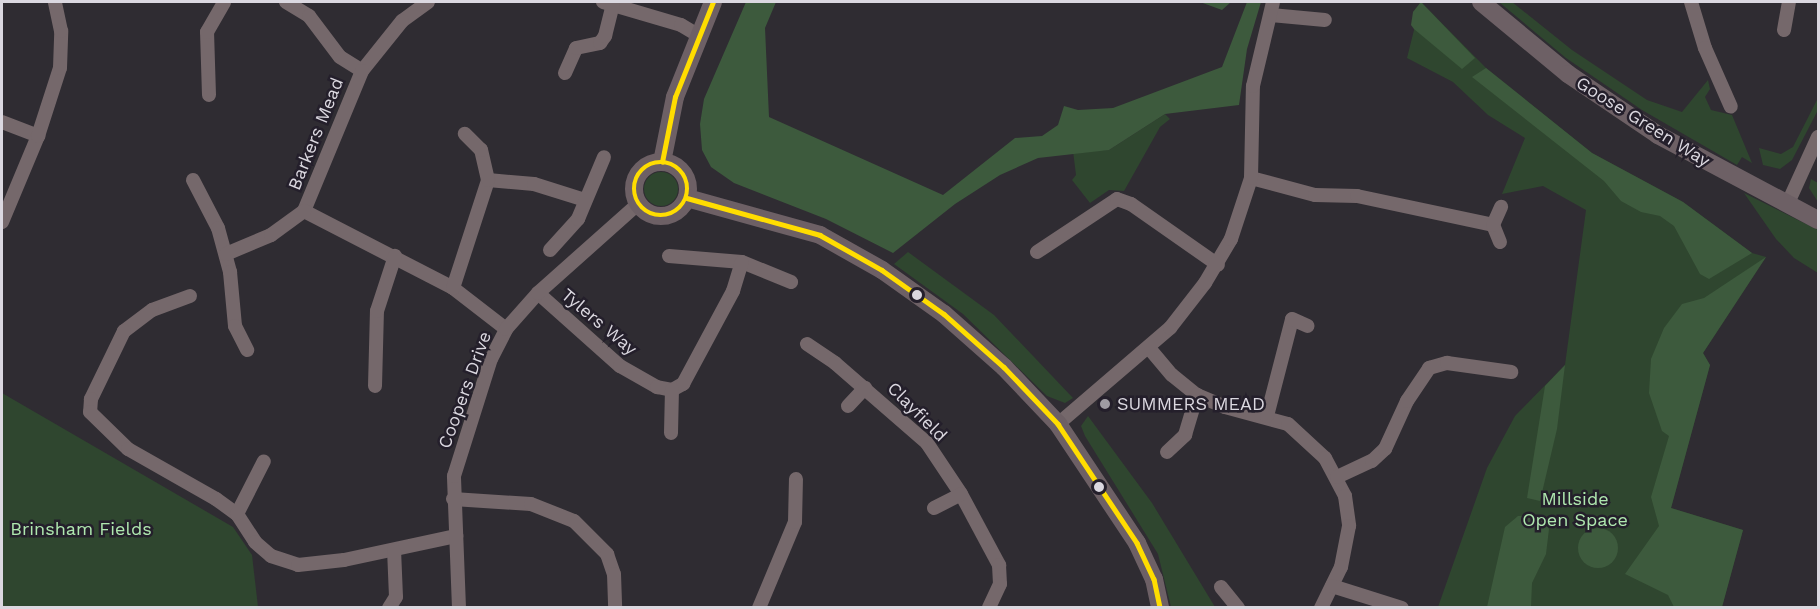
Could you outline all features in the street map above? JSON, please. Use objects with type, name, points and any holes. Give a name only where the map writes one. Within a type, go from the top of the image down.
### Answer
[{"type":"street","points":[[2,222],[38,136],[60,68],[61,31],[55,2]]},
{"type":"street","points":[[209,95],[207,32],[224,2]]},
{"type":"street","name":"Barkers Mead","points":[[286,2],[309,16],[340,57],[362,71]]},
{"type":"street","name":"Barkers Mead","points":[[226,254],[271,235],[304,211],[362,71],[402,21],[428,2]]},
{"type":"street","points":[[662,162],[671,112],[713,2]]},
{"type":"street","name":"Goose Green Way","points":[[1481,2],[1532,46],[1615,107],[1692,155],[1818,220]]},
{"type":"street","points":[[1691,2],[1725,102]]},
{"type":"street","points":[[1784,30],[1789,2]]},
{"type":"street","points":[[565,73],[576,48],[600,43],[605,36],[608,3],[681,25],[699,36]]},
{"type":"street","points":[[1058,424],[1149,348],[1186,309],[1218,264],[1232,239],[1251,178],[1253,86],[1272,8],[1325,20]]},
{"type":"street","points":[[2,122],[38,136]]},
{"type":"street","points":[[453,288],[489,180],[481,150],[465,134]]},
{"type":"street","points":[[1787,205],[1818,137]]},
{"type":"street","points":[[550,250],[578,219],[604,157]]},
{"type":"street","points":[[662,162],[680,170],[688,188],[687,198],[682,207],[664,216],[645,211],[638,204],[634,194],[637,176],[652,163],[662,162]]},
{"type":"street","points":[[1251,178],[1315,195],[1357,196],[1492,225]]},
{"type":"street","points":[[193,180],[218,228],[226,254],[235,326],[247,350]]},
{"type":"street","points":[[489,180],[534,184],[585,200]]},
{"type":"street","points":[[687,198],[820,235],[850,250],[944,314],[1004,367],[1058,424],[1137,543],[1154,579],[1160,608]]},
{"type":"street","points":[[1037,252],[1117,199],[1131,204],[1218,264]]},
{"type":"street","name":"Coopers Drive","points":[[459,608],[453,499],[454,476],[471,418],[506,329],[538,293],[638,204]]},
{"type":"street","points":[[1492,225],[1502,207]]},
{"type":"street","name":"Barkers Mead","points":[[304,211],[395,256],[453,288],[506,329]]},
{"type":"street","points":[[1492,225],[1500,242]]},
{"type":"street","points":[[375,386],[377,311],[395,256]]},
{"type":"street","points":[[669,256],[742,262],[791,282]]},
{"type":"street","points":[[671,433],[672,390],[683,384],[734,291],[742,262]]},
{"type":"street","name":"Tylers Way","points":[[538,293],[620,366],[672,390]]},
{"type":"street","points":[[190,296],[152,310],[124,331],[91,399],[90,412],[128,449],[237,514],[255,542],[271,556],[298,565],[394,550],[456,536]]},
{"type":"street","points":[[1267,416],[1292,319],[1308,326]]},
{"type":"street","name":"Clayfield","points":[[807,344],[865,388],[927,443],[961,494],[999,565],[1000,584],[989,608]]},
{"type":"street","points":[[1149,348],[1172,375],[1197,395],[1225,407],[1267,416],[1311,441],[1337,477],[1345,496],[1349,526],[1341,567],[1321,608]]},
{"type":"street","points":[[1337,477],[1372,460],[1385,449],[1407,401],[1429,368],[1447,363],[1510,372]]},
{"type":"street","name":"Clayfield","points":[[848,406],[865,388]]},
{"type":"street","points":[[1167,452],[1185,435],[1197,395]]},
{"type":"street","points":[[237,514],[264,461]]},
{"type":"street","points":[[759,608],[795,522],[796,479]]},
{"type":"street","points":[[934,508],[961,494]]},
{"type":"street","points":[[453,499],[531,504],[574,521],[594,537],[607,554],[614,574],[615,608]]},
{"type":"street","points":[[389,608],[396,597],[394,550]]},
{"type":"street","points":[[1332,586],[1402,608]]},
{"type":"street","points":[[1221,587],[1238,608]]},
{"type":"green space","points":[[746,2],[776,2],[765,28],[769,117],[943,195],[1015,138],[1042,136],[1058,125],[1064,106],[1078,110],[1113,108],[1222,67],[1247,2],[1261,2],[1247,49],[1239,105],[1165,114],[1109,150],[1038,158],[1000,175],[955,204],[893,253],[826,219],[734,183],[711,167],[702,150],[700,124],[704,99]]},
{"type":"green space","points":[[1200,2],[1231,2],[1222,10]]},
{"type":"green space","name":"Millside Open Space","points":[[1421,2],[1486,68],[1592,153],[1683,202],[1752,253],[1766,257],[1703,353],[1710,365],[1671,508],[1743,530],[1722,607],[1438,607],[1487,468],[1515,416],[1565,365],[1586,210],[1543,186],[1502,194],[1525,138],[1488,115],[1453,82],[1407,58],[1414,30],[1413,12]]},
{"type":"green space","points":[[1421,2],[1475,58],[1462,69],[1411,25],[1413,12]]},
{"type":"green space","points":[[1499,2],[1512,2],[1572,50],[1647,100],[1682,112],[1708,80],[1710,89],[1705,97],[1711,110],[1732,115],[1752,163],[1742,157],[1737,165],[1642,110],[1566,58]]},
{"type":"green space","points":[[1486,68],[1592,153],[1683,202],[1752,253],[1709,279],[1700,274],[1674,226],[1660,216],[1641,212],[1621,201],[1604,181],[1472,77]]},
{"type":"green space","points":[[1818,98],[1818,110],[1792,160],[1780,169],[1763,165],[1759,148],[1781,154],[1793,147]]},
{"type":"green space","points":[[1165,114],[1170,119],[1160,127],[1124,191],[1109,190],[1090,203],[1072,180],[1076,175],[1073,151],[1109,150]]},
{"type":"green space","points":[[661,172],[673,177],[678,189],[673,201],[661,206],[649,201],[644,189],[649,177]]},
{"type":"green space","points":[[1811,179],[1818,183],[1818,202],[1809,188]]},
{"type":"green space","points":[[1744,193],[1818,230],[1818,273],[1794,258],[1776,239]]},
{"type":"green space","points":[[908,252],[994,315],[1073,398],[1065,403],[1047,396],[963,314],[894,264]]},
{"type":"green space","points":[[1766,257],[1703,353],[1710,365],[1671,508],[1743,530],[1722,607],[1674,607],[1668,595],[1625,574],[1659,526],[1651,497],[1669,436],[1662,431],[1649,393],[1651,359],[1664,328],[1682,304],[1704,298]]},
{"type":"green space","points":[[1565,365],[1557,429],[1540,501],[1527,498],[1545,386]]},
{"type":"green space","name":"Brinsham Fields","points":[[2,393],[233,527],[252,555],[258,607],[2,607]]},
{"type":"green space","points":[[1088,416],[1152,503],[1215,607],[1171,607],[1158,554],[1085,436],[1081,426]]},
{"type":"green space","points":[[1539,515],[1549,529],[1546,554],[1532,583],[1531,607],[1487,607],[1505,527],[1518,516]]},
{"type":"green space","points":[[1598,528],[1606,529],[1612,534],[1617,540],[1617,556],[1612,562],[1606,567],[1598,568],[1590,567],[1584,562],[1579,556],[1578,548],[1579,540],[1584,534],[1590,529]]},
{"type":"transit line","points":[[662,162],[675,97],[713,2]]},
{"type":"transit line","points":[[661,162],[671,164],[680,170],[686,179],[688,189],[686,199],[680,208],[671,214],[661,216],[651,214],[642,208],[636,199],[634,189],[636,179],[642,170],[651,164],[661,162]]},
{"type":"transit line","points":[[687,198],[820,235],[882,270],[944,314],[1004,367],[1058,424],[1137,543],[1154,579],[1160,608]]},
{"type":"place","name":"SUMMERS MEAD","points":[[1105,404]]}]
